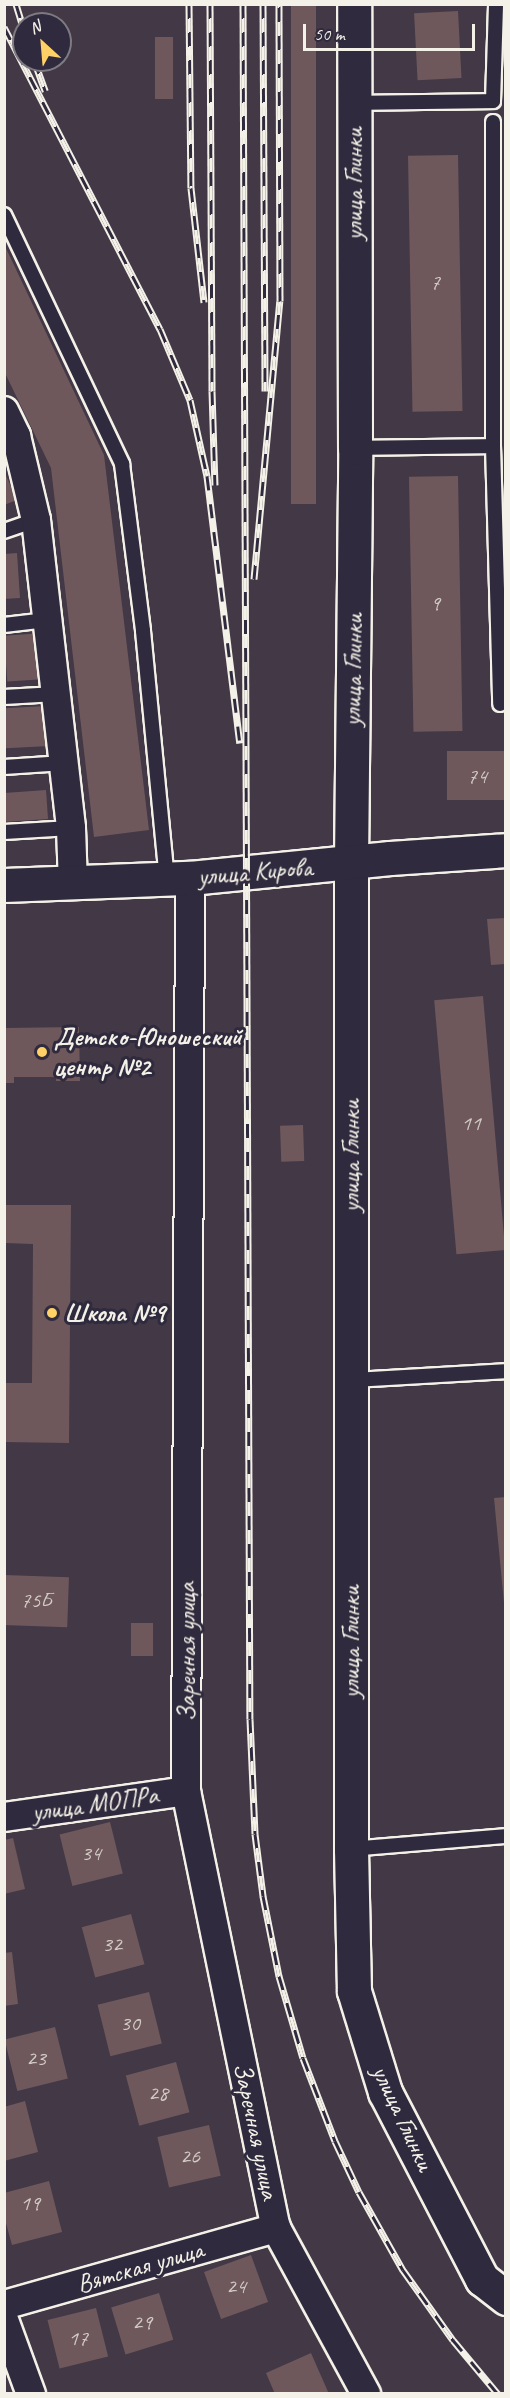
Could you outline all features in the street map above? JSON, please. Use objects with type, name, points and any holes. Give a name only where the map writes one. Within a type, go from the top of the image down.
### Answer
[{"type":"main road","name":"улица Глинки","points":[[354,4],[356,448],[351,863],[351,1849],[354,1991],[385,2092],[494,2289]]},
{"type":"main road","name":"улица Кирова","points":[[4,885],[178,879],[506,850]]},
{"type":"street","points":[[8,429],[36,520],[71,828],[73,884]]},
{"type":"street","name":"Заречная улица","points":[[178,879],[186,1791],[276,2228],[366,2394]]},
{"type":"street","name":"улица МОПРа","points":[[4,1817],[186,1791]]},
{"type":"street","name":"Вятская улица","points":[[4,2305],[276,2228]]},
{"type":"street","points":[[4,2320],[31,2394]]},
{"type":"lane","points":[[354,103],[493,101],[496,4]]},
{"type":"lane","points":[[493,122],[493,446],[500,704]]},
{"type":"lane","points":[[4,214],[122,464],[142,631],[178,879]]},
{"type":"lane","points":[[356,448],[493,446]]},
{"type":"lane","points":[[4,531],[36,520]]},
{"type":"lane","points":[[4,625],[47,620]]},
{"type":"lane","points":[[4,697],[56,694]]},
{"type":"lane","points":[[4,767],[64,763]]},
{"type":"lane","points":[[4,832],[71,828]]},
{"type":"lane","points":[[352,1380],[506,1371]]},
{"type":"lane","points":[[351,1849],[506,1836]]},
{"type":"building","points":[[291,4],[316,4],[316,504],[291,504]]},
{"type":"building","points":[[458,11],[462,78],[418,80],[414,13]]},
{"type":"building","points":[[155,37],[173,37],[173,99],[155,99]]},
{"type":"building","points":[[458,155],[462,411],[412,412],[408,156]]},
{"type":"building","points":[[4,244],[104,455],[149,830],[94,837],[51,468],[4,371]]},
{"type":"building","points":[[4,471],[17,500],[4,505]]},
{"type":"building","points":[[458,476],[462,731],[413,732],[409,477]]},
{"type":"building","points":[[17,553],[20,598],[4,599],[4,554]]},
{"type":"building","points":[[43,633],[46,679],[7,682],[4,636]]},
{"type":"building","points":[[47,706],[49,746],[6,748],[4,708]]},
{"type":"building","points":[[447,751],[506,751],[506,800],[447,800]]},
{"type":"building","points":[[46,790],[48,819],[6,822],[4,793]]},
{"type":"building","points":[[506,918],[506,964],[491,965],[487,919]]},
{"type":"building","points":[[483,996],[505,1250],[456,1254],[434,1000]]},
{"type":"building","name":"Детско-Юношеский центр №2","points":[[79,1027],[80,1081],[56,1081],[56,1077],[14,1077],[14,1083],[4,1083],[4,1028]]},
{"type":"building","points":[[303,1125],[304,1161],[281,1162],[280,1126]]},
{"type":"building","name":"Школа №9","points":[[4,1205],[71,1205],[69,1443],[4,1442],[4,1383],[32,1383],[33,1244],[4,1243]]},
{"type":"building","points":[[506,1497],[506,1603],[504,1603],[494,1498]]},
{"type":"building","points":[[4,1575],[69,1577],[67,1627],[4,1625]]},
{"type":"building","points":[[131,1623],[153,1623],[153,1656],[131,1656]]},
{"type":"building","points":[[110,1822],[123,1873],[72,1886],[60,1835]]},
{"type":"building","points":[[13,1838],[25,1889],[4,1894],[4,1840]]},
{"type":"building","points":[[131,1914],[144,1964],[95,1977],[82,1927]]},
{"type":"building","points":[[12,1952],[18,2004],[4,2006],[4,1953]]},
{"type":"building","points":[[149,1992],[162,2043],[110,2056],[98,2005]]},
{"type":"building","points":[[55,2027],[68,2078],[17,2091],[5,2040]]},
{"type":"building","points":[[176,2062],[189,2112],[139,2126],[126,2075]]},
{"type":"building","points":[[25,2101],[38,2152],[4,2161],[4,2107]]},
{"type":"building","points":[[209,2125],[221,2176],[169,2188],[157,2137]]},
{"type":"building","points":[[49,2181],[62,2232],[12,2245],[4,2216],[4,2193]]},
{"type":"building","points":[[251,2255],[268,2302],[221,2319],[204,2272]]},
{"type":"building","points":[[159,2293],[173,2340],[126,2354],[111,2308]]},
{"type":"building","points":[[96,2308],[108,2357],[60,2369],[47,2320]]},
{"type":"building","points":[[311,2353],[329,2394],[275,2394],[266,2373]]},
{"type":"railway","points":[[16,4],[18,12]]},
{"type":"railway","points":[[189,4],[191,188],[204,302]]},
{"type":"railway","points":[[210,4],[212,391],[215,485]]},
{"type":"railway","points":[[243,4],[250,1719],[255,1834],[263,1896],[279,1976],[303,2058],[335,2141],[359,2192],[403,2270],[453,2340],[498,2394]]},
{"type":"railway","points":[[263,4],[265,391]]},
{"type":"railway","points":[[254,579],[280,301],[279,4]]},
{"type":"railway","points":[[4,27],[160,329],[190,400],[207,476],[240,743]]},
{"type":"railway","points":[[38,72],[45,91]]},
{"type":"place","name":"Детско-Юношеский центр №2","points":[[42,1052]]},
{"type":"place","name":"Школа №9","points":[[52,1313]]}]
